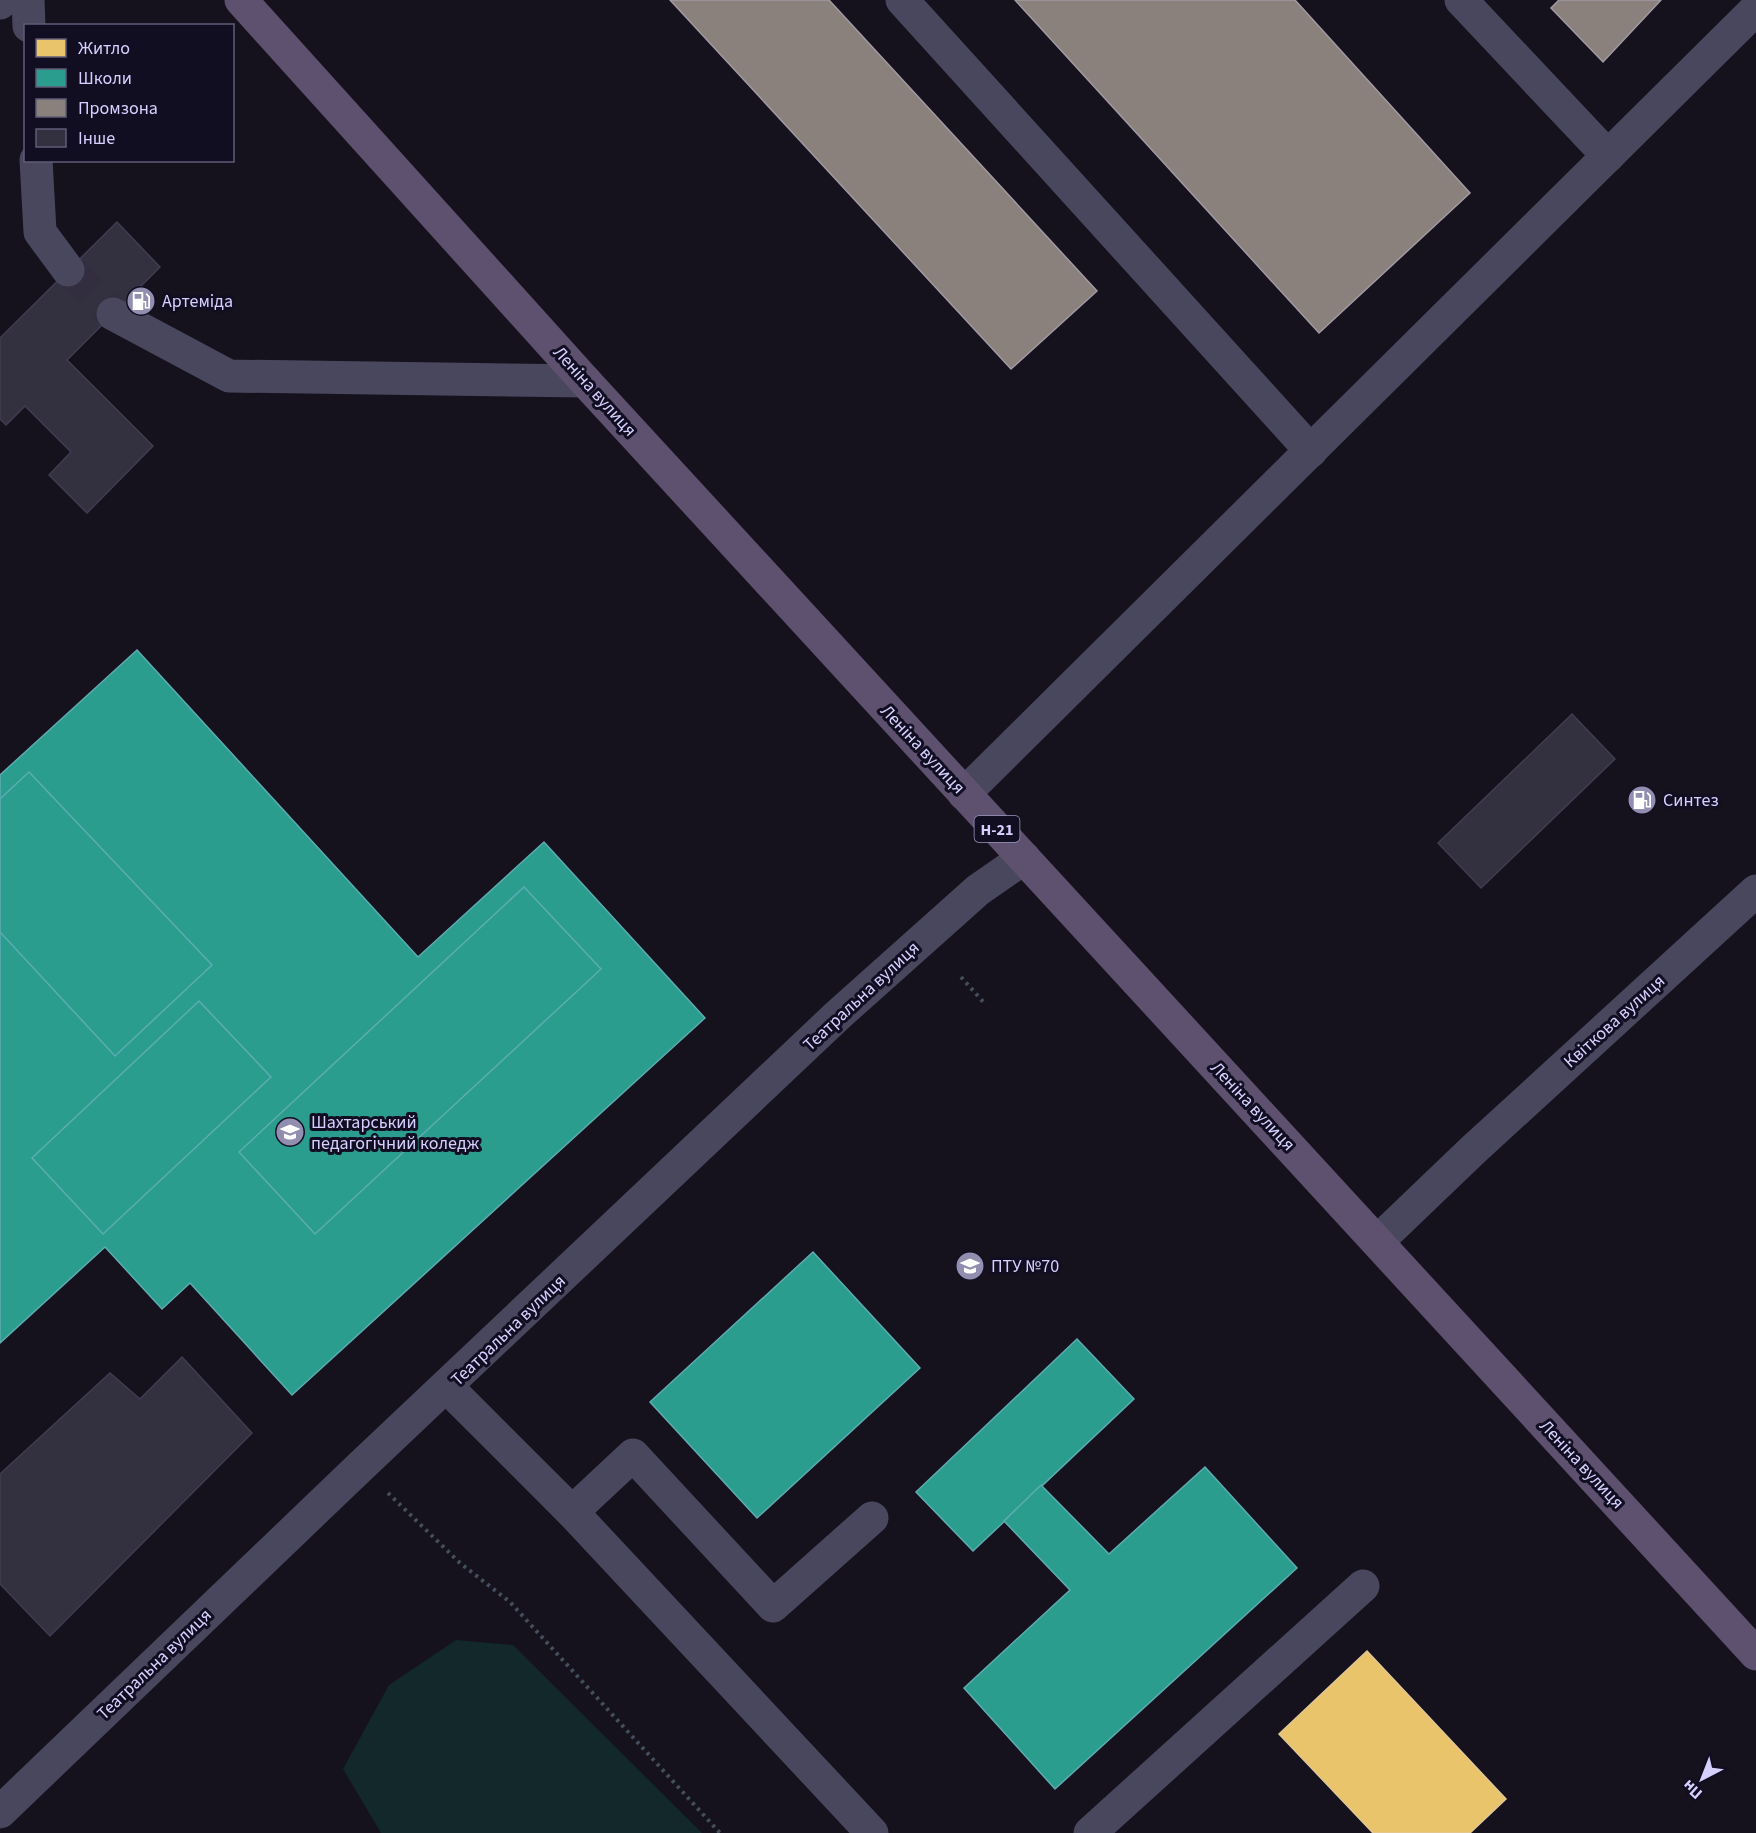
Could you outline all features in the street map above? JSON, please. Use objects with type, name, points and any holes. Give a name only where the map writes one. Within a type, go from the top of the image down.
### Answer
[{"type":"main road","name":"Леніна вулиця","points":[[241,0],[585,381],[1756,1654]]},
{"type":"street","points":[[28,0],[29,24]]},
{"type":"street","points":[[902,0],[1311,451]]},
{"type":"street","points":[[1461,0],[1608,156]]},
{"type":"street","points":[[964,794],[1756,9]]},
{"type":"street","points":[[36,162],[40,232],[69,270]]},
{"type":"street","points":[[113,314],[229,376],[585,381]]},
{"type":"street","name":"Театральна вулиця","points":[[0,1812],[360,1467],[838,1015],[978,890],[1024,858]]},
{"type":"street","name":"Квіткова вулиця","points":[[1378,1242],[1473,1150],[1756,891]]},
{"type":"street","points":[[447,1387],[572,1512],[872,1833]]},
{"type":"street","points":[[572,1512],[633,1455],[773,1606],[872,1518]]},
{"type":"street","points":[[1090,1833],[1363,1586]]},
{"type":"path","points":[[961,977],[986,1005]]},
{"type":"path","points":[[360,1467],[460,1563],[510,1602],[720,1833]]},
{"type":"green space","points":[[456,1640],[513,1645],[702,1833],[381,1833],[343,1769],[389,1685]]},
{"type":"building: Житло","points":[[1367,1651],[1506,1799],[1470,1833],[1373,1833],[1279,1734]]},
{"type":"building: Школи","name":"Шахтарський педагогічний коледж","points":[[137,650],[418,957],[544,842],[705,1018],[292,1395],[190,1283],[162,1309],[105,1247],[0,1343],[0,775]]},
{"type":"building: Школи","points":[[29,772],[212,965],[115,1056],[0,932],[0,799]]},
{"type":"building: Школи","name":"Шахтарський педагогічний коледж","points":[[524,887],[601,969],[315,1234],[239,1152]]},
{"type":"building: Школи","points":[[199,1001],[271,1077],[103,1234],[32,1158]]},
{"type":"building: Школи","points":[[813,1252],[920,1368],[757,1518],[650,1402]]},
{"type":"building: Школи","points":[[1077,1339],[1134,1399],[973,1551],[916,1492]]},
{"type":"building: Школи","points":[[1205,1467],[1297,1568],[1055,1789],[964,1688],[1070,1590],[1004,1521],[1041,1485],[1109,1554]]},
{"type":"building: Промзона","points":[[670,0],[829,0],[1097,291],[1011,369]]},
{"type":"building: Промзона","points":[[1015,0],[1295,0],[1470,193],[1319,333]]},
{"type":"building: Промзона","points":[[1559,0],[1661,0],[1603,62],[1551,8]]},
{"type":"building: Інше","points":[[117,222],[160,267],[67,360],[153,446],[87,513],[49,475],[71,452],[25,406],[6,425],[0,419],[0,338]]},
{"type":"building: Інше","points":[[1572,714],[1615,759],[1481,888],[1438,843]]},
{"type":"building: Інше","points":[[182,1357],[252,1433],[50,1636],[0,1584],[0,1474],[110,1373],[140,1399]]},
{"type":"tunnel","points":[[68,270],[113,314]]},
{"type":"place","name":"Артеміда","points":[[141,301]]},
{"type":"place","name":"Синтез","points":[[1642,800]]},
{"type":"place","name":"Шахтарський педагогічний коледж","points":[[290,1132]]},
{"type":"place","name":"ПТУ №70","points":[[970,1266]]}]
